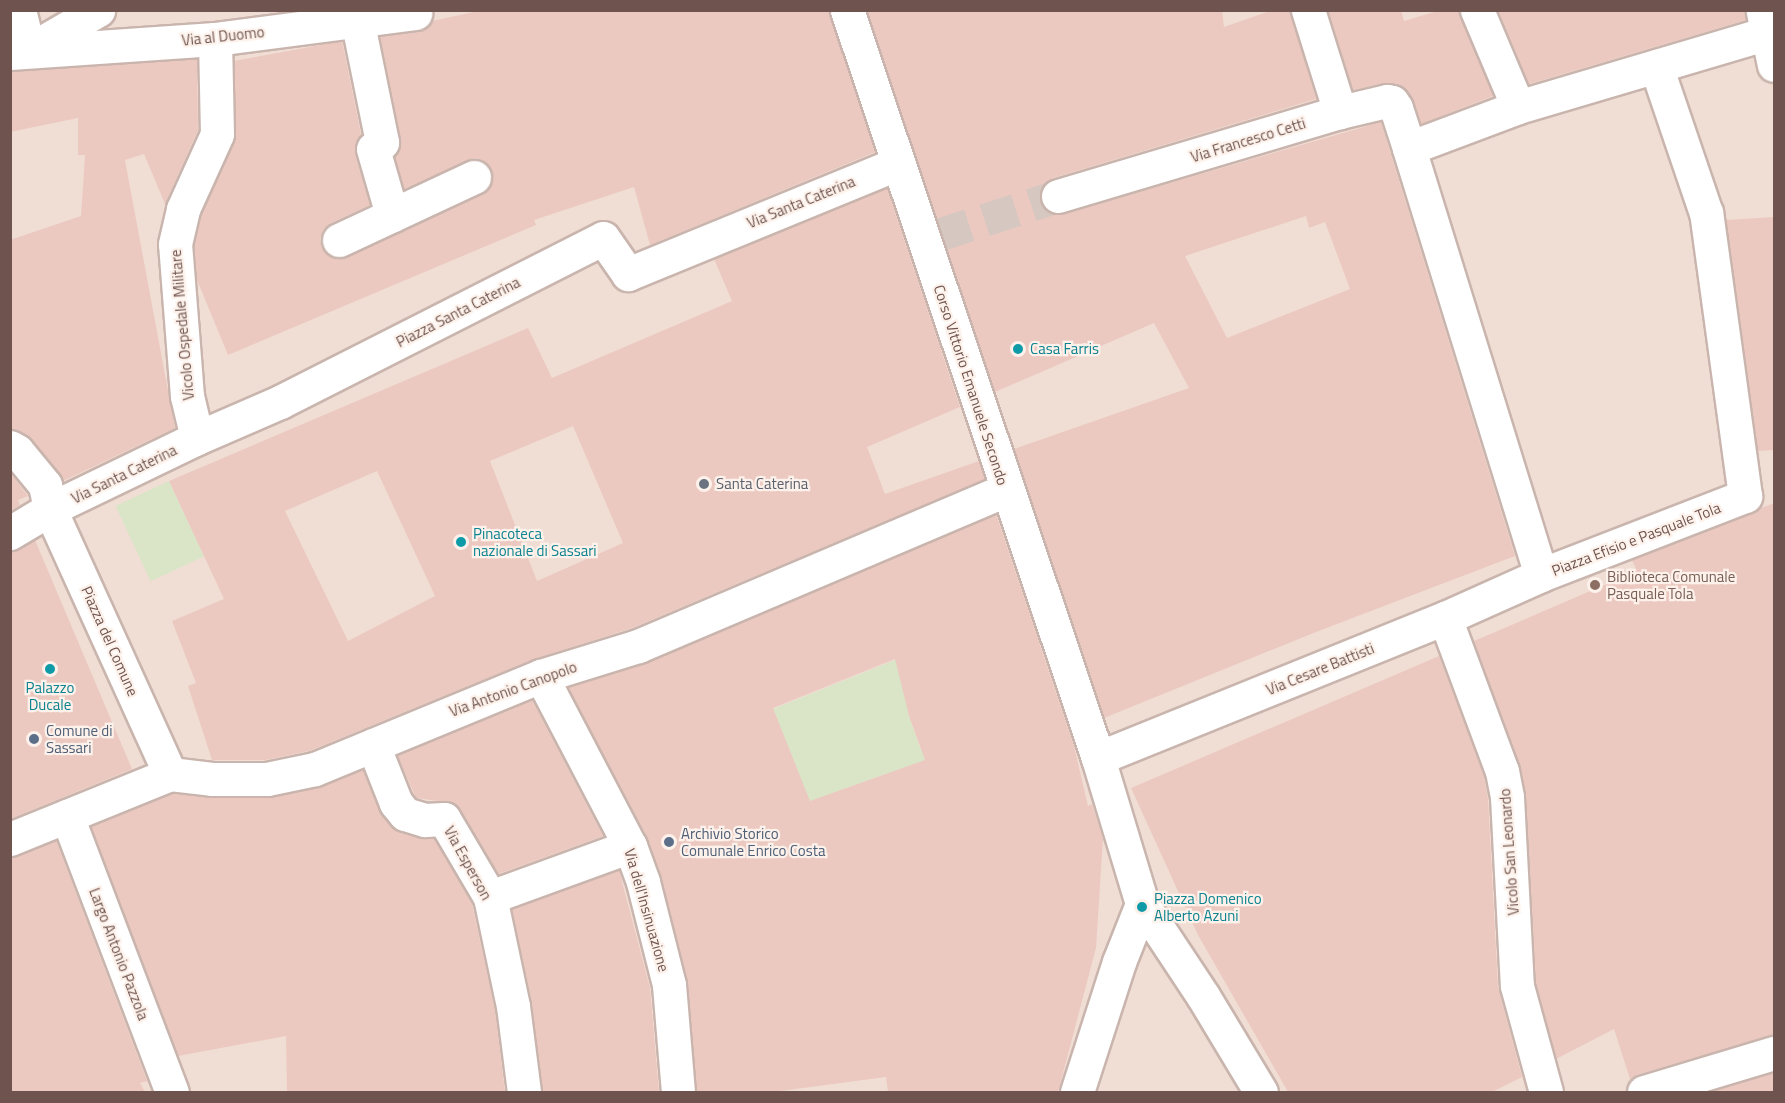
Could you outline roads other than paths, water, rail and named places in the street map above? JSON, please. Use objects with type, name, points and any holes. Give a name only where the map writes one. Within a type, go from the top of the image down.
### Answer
[{"type":"street","points":[[19,10],[20,52],[98,10]]},
{"type":"street","name":"Corso Vittorio Emanuele Secondo","points":[[847,10],[898,164],[931,237],[1006,490],[1098,758]]},
{"type":"street","points":[[1308,10],[1340,112]]},
{"type":"street","points":[[1477,10],[1518,107]]},
{"type":"street","name":"Via al Duomo","points":[[20,52],[215,39],[418,11]]},
{"type":"street","points":[[357,19],[382,142],[373,149],[392,215]]},
{"type":"street","points":[[1409,148],[1518,107],[1656,66],[1765,22],[1774,65]]},
{"type":"street","name":"Vicolo Ospedale Militare","points":[[197,438],[187,396],[175,244],[183,209],[217,134],[215,39]]},
{"type":"street","name":"Piazza Efisio e Pasquale Tola","points":[[1409,148],[1541,575],[1745,496],[1706,213],[1656,66]]},
{"type":"street","name":"Via Francesco Cetti","points":[[1058,196],[1340,112],[1392,102],[1409,148]]},
{"type":"street","name":"Via Santa Caterina","points":[[705,241],[898,164]]},
{"type":"street","points":[[339,240],[474,177]]},
{"type":"street","name":"Piazza Santa Caterina","points":[[197,438],[280,402],[603,238],[628,274],[705,241]]},
{"type":"street","name":"Via Santa Caterina","points":[[10,533],[50,509],[197,438]]},
{"type":"street","name":"Piazza del Comune","points":[[10,447],[17,451],[45,485],[50,509],[170,774]]},
{"type":"street","name":"Via Antonio Canopolo","points":[[10,839],[170,774],[212,779],[267,779],[315,769],[541,676],[638,646],[1006,490]]},
{"type":"street","name":"Via Cesare Battisti","points":[[1098,758],[1445,618],[1541,575]]},
{"type":"street","name":"Vicolo San Leonardo","points":[[1445,618],[1502,771],[1507,797],[1517,986],[1546,1092]]},
{"type":"street","name":"Via dell'Insinuazione","points":[[541,676],[630,846],[643,882],[669,985],[678,1092]]},
{"type":"street","name":"Via Esperson","points":[[373,746],[396,803],[405,814],[425,820],[444,819],[490,897],[513,1006],[524,1092]]},
{"type":"street","points":[[1098,758],[1142,904],[1203,996],[1262,1092]]},
{"type":"street","name":"Largo Antonio Pazzola","points":[[68,816],[172,1092]]},
{"type":"street","points":[[490,897],[630,846]]},
{"type":"street","points":[[1077,1092],[1119,962],[1142,904]]},
{"type":"street","points":[[1644,1092],[1728,1080],[1774,1053]]},
{"type":"tunnel","points":[[938,235],[1058,196]]},
{"type":"place","name":"Casa Farris","points":[[1018,349]]},
{"type":"place","name":"Santa Caterina","points":[[704,484]]},
{"type":"place","name":"Pinacoteca nazionale di Sassari","points":[[461,542]]},
{"type":"place","name":"Biblioteca Comunale Pasquale Tola","points":[[1595,585]]},
{"type":"place","name":"Palazzo Ducale","points":[[50,669]]},
{"type":"place","name":"Comune di Sassari","points":[[34,739]]},
{"type":"place","name":"Archivio Storico Comunale Enrico Costa","points":[[669,842]]},
{"type":"place","name":"Piazza Domenico Alberto Azuni","points":[[1142,907]]}]
